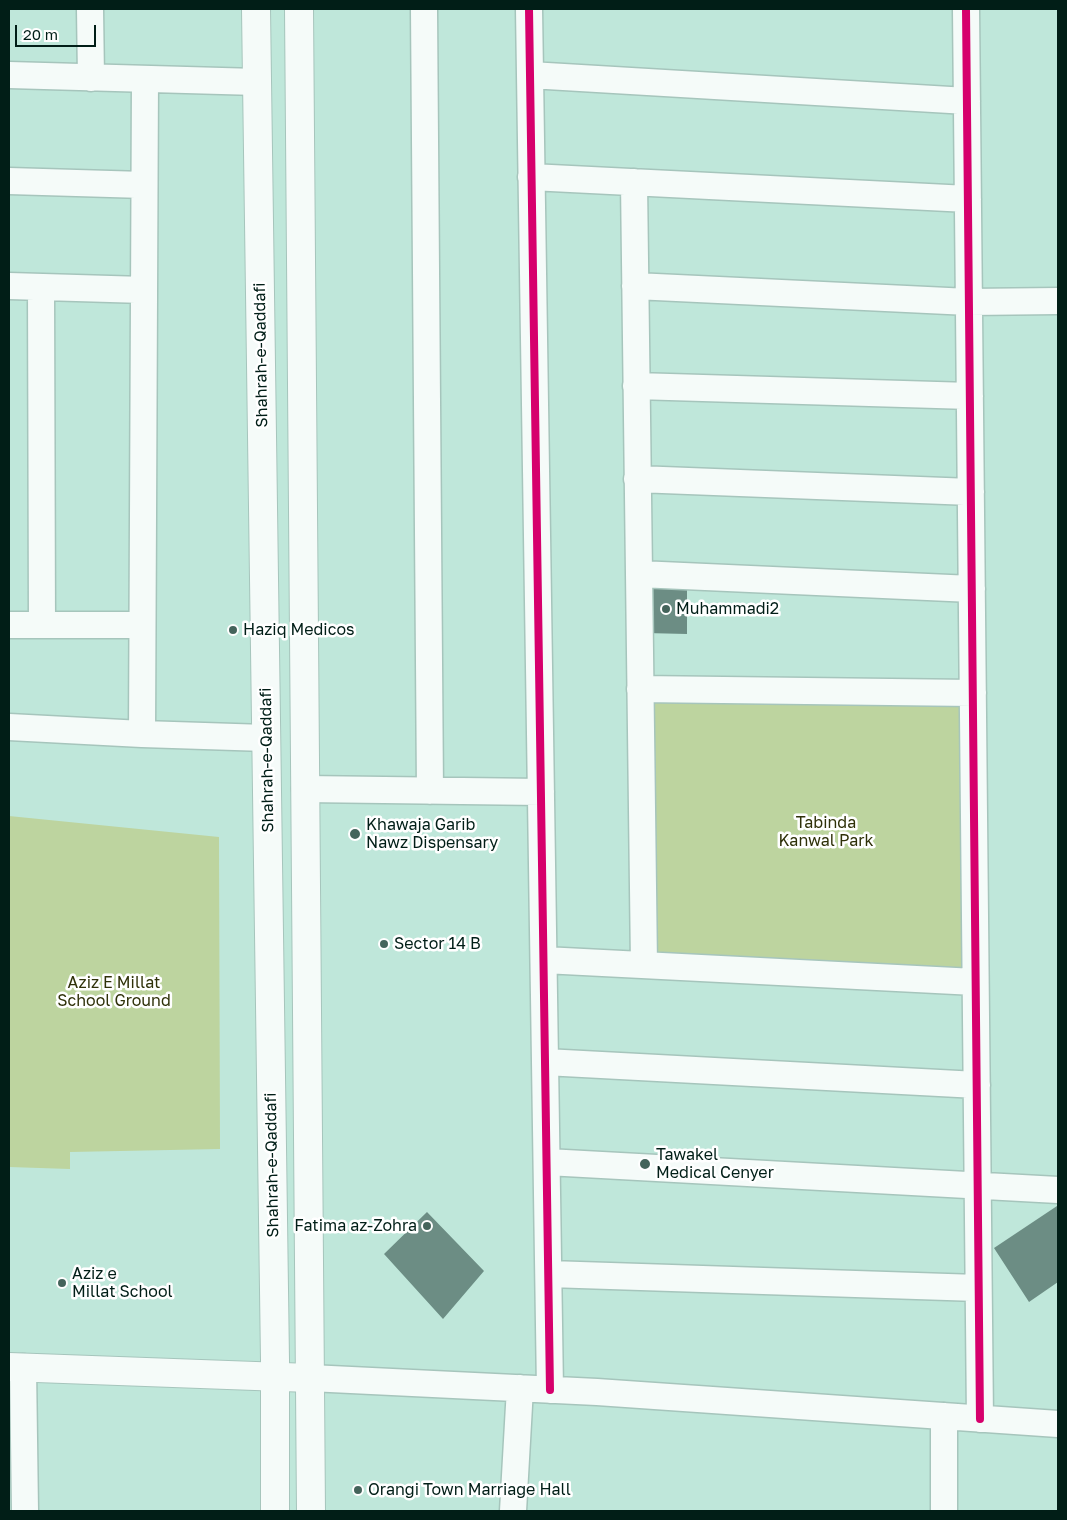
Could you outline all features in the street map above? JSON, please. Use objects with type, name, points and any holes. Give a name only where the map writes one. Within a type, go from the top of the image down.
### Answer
[{"type":"main road","name":"Shahrah-e-Qaddafi","points":[[256,9],[276,1377],[275,1511]]},
{"type":"main road","points":[[299,9],[311,1511]]},
{"type":"main road","points":[[16,1367],[310,1378]]},
{"type":"street","points":[[90,9],[91,78]]},
{"type":"street","points":[[424,9],[430,791]]},
{"type":"street","points":[[529,9],[550,1390]]},
{"type":"street","points":[[966,9],[980,1419]]},
{"type":"street","points":[[9,75],[257,82]]},
{"type":"street","points":[[530,75],[967,101]]},
{"type":"street","points":[[142,734],[145,79]]},
{"type":"street","points":[[532,177],[968,199]]},
{"type":"street","points":[[9,181],[144,185]]},
{"type":"street","points":[[634,182],[644,965]]},
{"type":"street","points":[[9,286],[144,290]]},
{"type":"street","points":[[635,286],[969,302],[1058,301]]},
{"type":"street","points":[[42,287],[42,625]]},
{"type":"street","points":[[636,386],[970,396]]},
{"type":"street","points":[[637,479],[971,492]]},
{"type":"street","points":[[639,574],[972,589]]},
{"type":"street","points":[[9,625],[142,625]]},
{"type":"street","points":[[640,689],[972,694]]},
{"type":"street","points":[[9,727],[266,738]]},
{"type":"street","points":[[305,789],[541,792]]},
{"type":"street","points":[[544,960],[975,982]]},
{"type":"street","points":[[545,1062],[977,1085]]},
{"type":"street","points":[[547,1162],[1058,1190]]},
{"type":"street","points":[[549,1274],[978,1288]]},
{"type":"street","points":[[16,1367],[25,1511]]},
{"type":"street","points":[[310,1378],[607,1393],[1058,1424]]},
{"type":"street","points":[[513,1511],[520,1388]]},
{"type":"street","points":[[944,1416],[944,1511]]},
{"type":"green space","name":"Tabinda Kanwal Park","points":[[640,689],[973,693],[975,982],[644,965]]},
{"type":"green space","name":"Aziz E Millat School Ground","points":[[9,816],[219,837],[220,1149],[70,1152],[70,1169],[9,1167]]},
{"type":"building","name":"Muhammadi2","points":[[644,585],[687,585],[687,634],[645,633]]},
{"type":"building","points":[[1057,1206],[1058,1282],[1029,1302],[994,1248]]},
{"type":"building","points":[[427,1212],[484,1271],[443,1319],[384,1254]]},
{"type":"cycle path","points":[[529,9],[550,1390]]},
{"type":"cycle path","points":[[966,9],[980,1419]]},
{"type":"place","name":"Muhammadi2","points":[[666,609]]},
{"type":"place","name":"Haziq Medicos","points":[[233,630]]},
{"type":"place","name":"Khawaja Garib Nawz Dispensary","points":[[355,834]]},
{"type":"place","name":"Sector 14 B","points":[[384,944]]},
{"type":"place","name":"Tawakel Medical Cenyer","points":[[645,1164]]},
{"type":"place","name":"Fatima az-Zohra","points":[[427,1226]]},
{"type":"place","name":"Aziz e Millat School","points":[[62,1283]]},
{"type":"place","name":"Orangi Town Marriage Hall","points":[[358,1490]]}]
